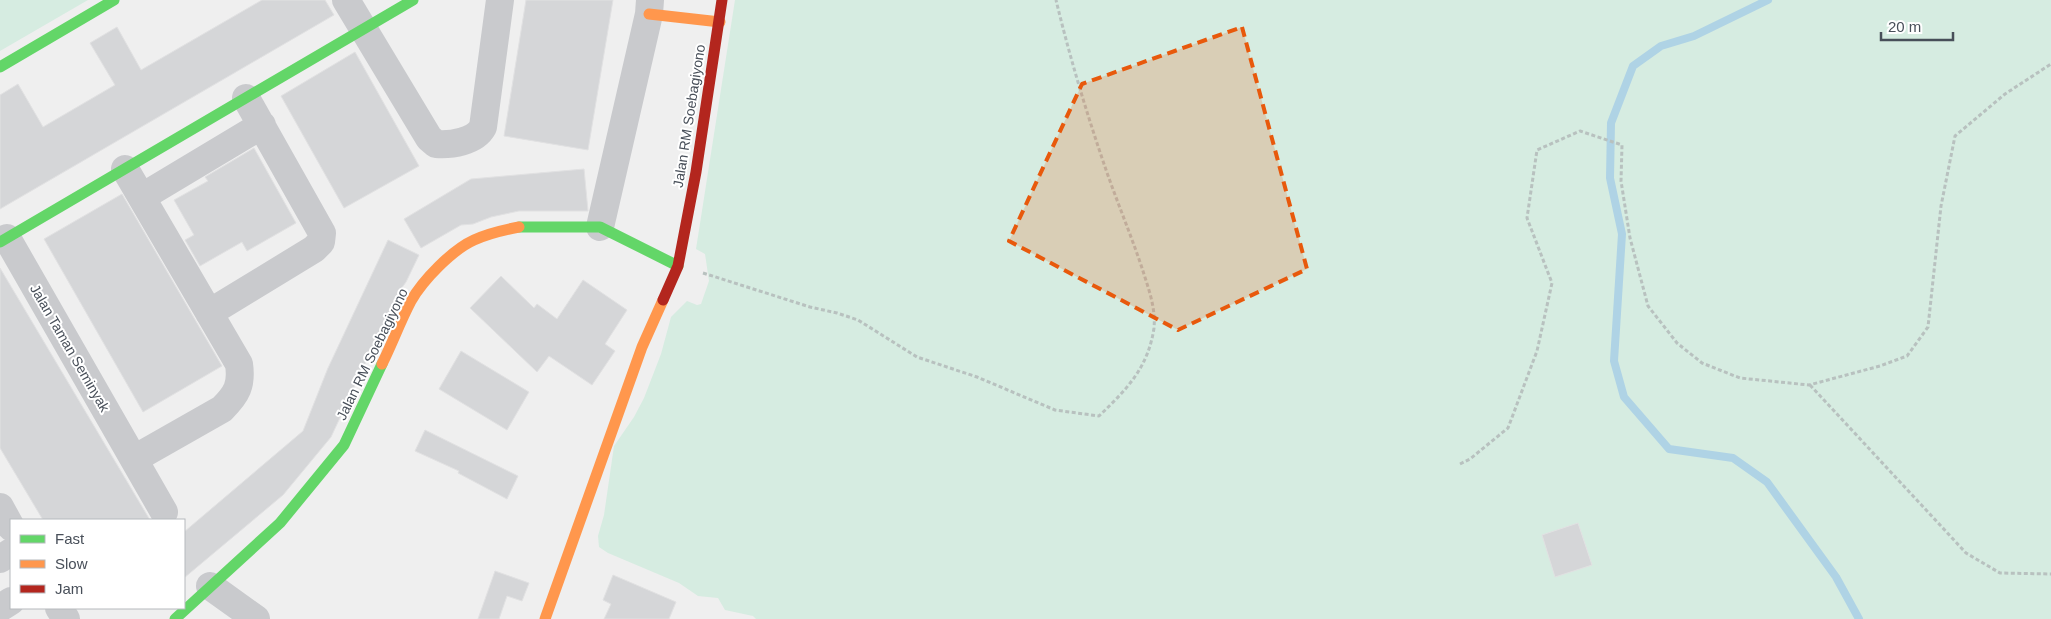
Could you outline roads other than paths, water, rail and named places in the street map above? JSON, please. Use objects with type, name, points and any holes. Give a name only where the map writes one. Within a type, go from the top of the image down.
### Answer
[{"type":"street","points":[[0,67],[114,0]]},
{"type":"street","points":[[346,0],[429,138],[436,144],[454,143],[480,134],[483,127],[500,0]]},
{"type":"street","name":"Jalan Taman Seminyak","points":[[164,512],[4,240],[413,0]]},
{"type":"street","name":"Jalan RM Soebagiyono","points":[[545,619],[642,347],[678,266],[696,172],[722,0]]},
{"type":"street","points":[[600,227],[649,7],[720,22]]},
{"type":"street","points":[[209,313],[314,249],[320,242],[322,233],[246,98]]},
{"type":"street","points":[[142,197],[262,125]]},
{"type":"street","points":[[125,169],[239,364],[241,378],[233,398],[222,409],[134,459]]},
{"type":"street","name":"Jalan RM Soebagiyono","points":[[175,619],[280,523],[344,445],[412,300],[430,277],[452,255],[472,242],[494,232],[519,227],[600,227],[678,266]]},
{"type":"street","points":[[0,507],[10,525]]},
{"type":"street","points":[[210,586],[256,619]]},
{"type":"waterway","points":[[1768,0],[1694,36],[1661,46],[1633,66],[1611,123],[1610,178],[1622,234],[1614,361],[1624,397],[1669,449],[1733,458],[1767,482],[1836,577],[1859,619]]}]
